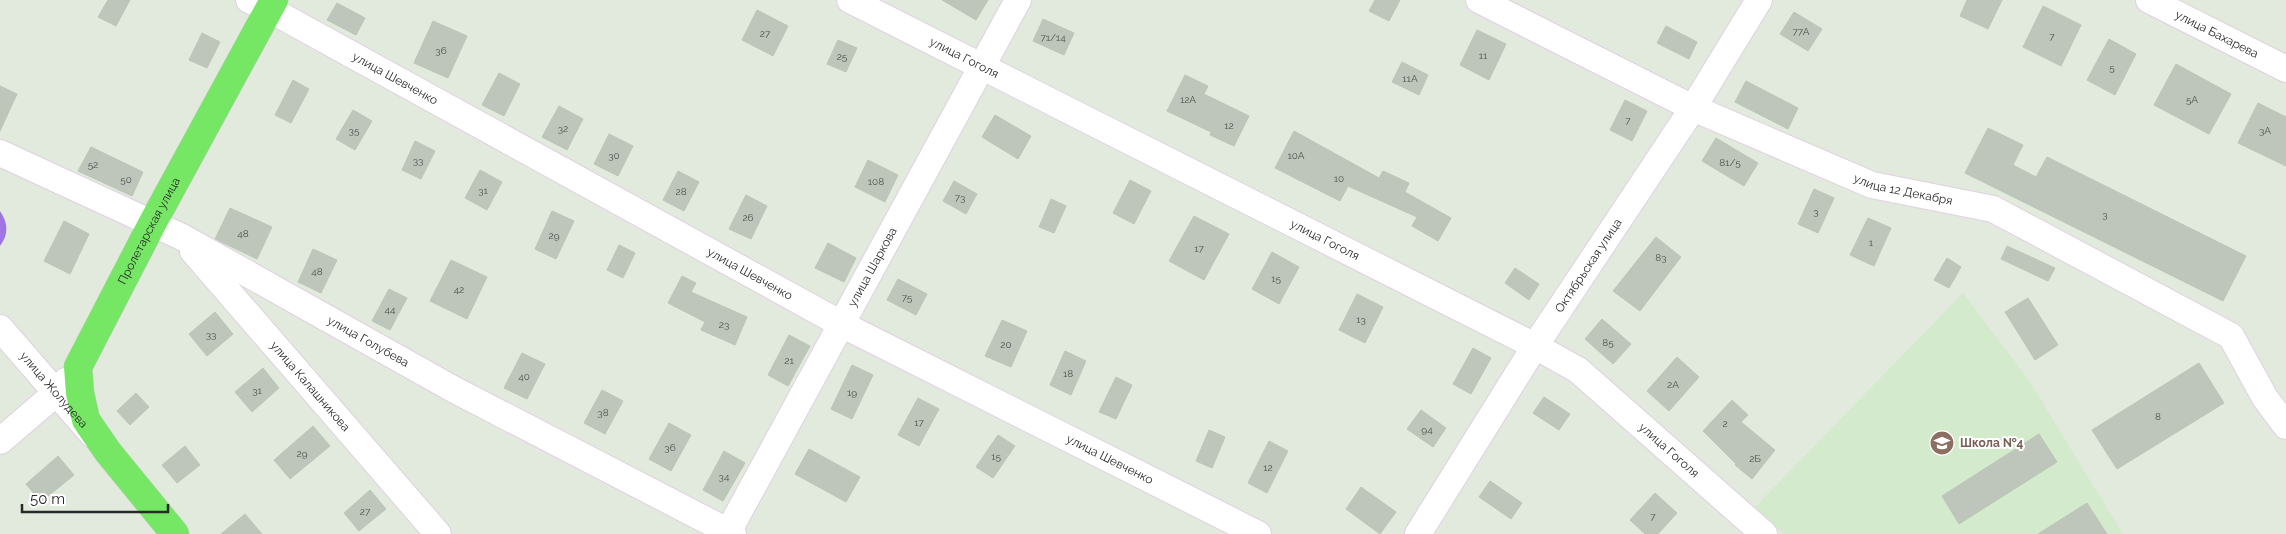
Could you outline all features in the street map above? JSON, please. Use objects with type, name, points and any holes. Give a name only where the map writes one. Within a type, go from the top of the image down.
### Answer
[{"type":"main road","name":"Пролетарская улица","points":[[78,368],[264,3]]},
{"type":"main road","name":"улица Жолудева","points":[[78,368],[80,393],[86,420],[108,452],[175,534]]},
{"type":"street","name":"улица Гоголя","points":[[850,0],[1535,346],[1578,370],[1764,534]]},
{"type":"street","name":"улица Шаркова","points":[[730,533],[1018,0]]},
{"type":"street","name":"улица 12 Декабря","points":[[1479,0],[1693,108],[1872,185],[1993,209],[2231,336],[2265,398],[2286,426]]},
{"type":"street","name":"Октябрьская улица","points":[[1418,534],[1535,346],[1693,108],[1760,0]]},
{"type":"street","name":"улица Бахарева","points":[[2149,0],[2286,68]]},
{"type":"street","name":"улица Шевченко","points":[[264,3],[843,325],[1258,534]]},
{"type":"street","name":"улица Голубева","points":[[0,153],[182,237],[453,389],[730,533]]},
{"type":"street","name":"улица Калашникова","points":[[182,237],[438,534]]},
{"type":"street","name":"улица Жолудева","points":[[0,328],[55,394],[108,452]]},
{"type":"street","name":"Пролетарская улица","points":[[0,441],[55,394],[78,368]]},
{"type":"shaded area","points":[[0,211],[5,220],[6,233],[0,246]]},
{"type":"shaded area","name":"Школа №4","points":[[1963,293],[2028,379],[2123,534],[1783,534],[1755,507]]},
{"type":"building","points":[[108,0],[130,0],[116,26],[98,17]]},
{"type":"building","points":[[942,0],[988,0],[976,20]]},
{"type":"building","points":[[1375,0],[1400,0],[1389,21],[1369,11]]},
{"type":"building","points":[[1967,0],[2002,0],[1988,29],[1960,16]]},
{"type":"building","points":[[337,3],[365,18],[356,35],[327,20]]},
{"type":"building","points":[[2043,6],[2081,25],[2061,66],[2023,47]]},
{"type":"building","points":[[757,10],[788,26],[773,56],[742,40]]},
{"type":"building","points":[[1794,12],[1822,29],[1808,51],[1780,34]]},
{"type":"building","points":[[1043,19],[1074,33],[1064,55],[1033,41]]},
{"type":"building","points":[[433,21],[467,36],[448,78],[414,63]]},
{"type":"building","points":[[1666,26],[1697,42],[1689,59],[1657,43]]},
{"type":"building","points":[[1477,30],[1506,44],[1489,80],[1460,65]]},
{"type":"building","points":[[202,33],[220,42],[207,68],[189,60]]},
{"type":"building","points":[[2109,39],[2136,54],[2115,95],[2087,80]]},
{"type":"building","points":[[838,40],[857,48],[846,72],[827,64]]},
{"type":"building","points":[[1402,62],[1428,75],[1419,95],[1392,82]]},
{"type":"building","points":[[2176,64],[2231,94],[2209,134],[2154,105]]},
{"type":"building","points":[[499,73],[520,84],[504,116],[482,105]]},
{"type":"building","points":[[1185,75],[1208,86],[1204,94],[1249,116],[1234,146],[1210,135],[1211,132],[1167,111]]},
{"type":"building","points":[[293,80],[309,89],[291,123],[275,115]]},
{"type":"building","points":[[1746,81],[1798,108],[1788,129],[1735,102]]},
{"type":"building","points":[[0,86],[17,94],[0,131]]},
{"type":"building","points":[[1625,100],[1647,111],[1632,141],[1610,130]]},
{"type":"building","points":[[2258,103],[2286,117],[2286,166],[2238,143]]},
{"type":"building","points":[[559,106],[583,119],[567,150],[542,137]]},
{"type":"building","points":[[353,110],[372,121],[355,150],[336,139]]},
{"type":"building","points":[[995,115],[1031,136],[1018,159],[982,137]]},
{"type":"building","points":[[1988,128],[2023,145],[2013,165],[2036,177],[2047,157],[2246,256],[2223,301],[1965,173]]},
{"type":"building","points":[[1294,131],[1379,178],[1383,171],[1409,183],[1405,192],[1451,218],[1438,241],[1412,226],[1417,217],[1348,186],[1340,201],[1275,168]]},
{"type":"building","points":[[609,134],[633,146],[618,176],[594,164]]},
{"type":"building","points":[[1716,138],[1758,163],[1744,186],[1702,161]]},
{"type":"building","points":[[415,141],[435,151],[421,179],[402,170]]},
{"type":"building","points":[[91,147],[143,172],[132,196],[78,171]]},
{"type":"building","points":[[868,160],[898,175],[885,202],[855,187]]},
{"type":"building","points":[[480,170],[502,182],[487,210],[465,198]]},
{"type":"building","points":[[678,171],[699,182],[684,211],[663,200]]},
{"type":"building","points":[[1130,180],[1151,191],[1134,224],[1113,213]]},
{"type":"building","points":[[954,181],[977,194],[966,214],[943,201]]},
{"type":"building","points":[[1814,189],[1834,198],[1818,233],[1798,224]]},
{"type":"building","points":[[746,195],[767,206],[751,239],[729,229]]},
{"type":"building","points":[[1051,199],[1066,206],[1054,233],[1039,227]]},
{"type":"building","points":[[230,208],[272,227],[257,259],[215,239]]},
{"type":"building","points":[[552,211],[574,221],[556,259],[535,249]]},
{"type":"building","points":[[1194,216],[1229,234],[1204,280],[1169,261]]},
{"type":"building","points":[[1868,218],[1891,228],[1874,266],[1850,255]]},
{"type":"building","points":[[64,221],[89,234],[70,274],[44,261]]},
{"type":"building","points":[[1656,237],[1681,257],[1640,311],[1613,291]]},
{"type":"building","points":[[828,243],[856,258],[844,282],[815,268]]},
{"type":"building","points":[[619,245],[635,253],[623,278],[607,270]]},
{"type":"building","points":[[2007,246],[2055,268],[2048,281],[2001,259]]},
{"type":"building","points":[[313,249],[337,260],[321,293],[298,282]]},
{"type":"building","points":[[1272,252],[1299,267],[1279,304],[1252,289]]},
{"type":"building","points":[[1947,258],[1961,267],[1949,288],[1934,280]]},
{"type":"building","points":[[451,260],[487,277],[467,319],[430,301]]},
{"type":"building","points":[[1515,268],[1539,284],[1529,300],[1505,283]]},
{"type":"building","points":[[682,276],[696,283],[691,292],[747,317],[735,345],[701,330],[705,322],[668,303]]},
{"type":"building","points":[[898,279],[927,294],[916,315],[887,300]]},
{"type":"building","points":[[389,289],[407,298],[390,330],[372,321]]},
{"type":"building","points":[[1357,294],[1383,307],[1365,343],[1339,330]]},
{"type":"building","points":[[2028,298],[2058,345],[2035,360],[2005,312]]},
{"type":"building","points":[[215,312],[233,334],[207,356],[189,334]]},
{"type":"building","points":[[1602,319],[1631,344],[1613,364],[1585,339]]},
{"type":"building","points":[[1002,320],[1027,331],[1011,367],[985,356]]},
{"type":"building","points":[[789,335],[810,346],[788,386],[768,375]]},
{"type":"building","points":[[1473,348],[1491,358],[1471,394],[1453,384]]},
{"type":"building","points":[[1065,351],[1086,361],[1071,395],[1050,385]]},
{"type":"building","points":[[522,353],[545,364],[527,399],[504,388]]},
{"type":"building","points":[[1677,357],[1699,377],[1669,411],[1647,391]]},
{"type":"building","points":[[2199,363],[2224,403],[2117,469],[2092,430]]},
{"type":"building","points":[[852,365],[873,375],[852,419],[831,409]]},
{"type":"building","points":[[263,368],[279,388],[252,412],[235,392]]},
{"type":"building","points":[[1116,377],[1132,385],[1116,419],[1099,412]]},
{"type":"building","points":[[602,390],[623,401],[605,434],[584,423]]},
{"type":"building","points":[[136,393],[149,407],[130,425],[117,411]]},
{"type":"building","points":[[1544,397],[1570,414],[1559,430],[1533,413]]},
{"type":"building","points":[[918,398],[939,409],[919,446],[898,435]]},
{"type":"building","points":[[1732,400],[1748,415],[1741,422],[1775,450],[1752,479],[1735,465],[1703,431]]},
{"type":"building","points":[[1421,410],[1446,428],[1433,447],[1407,429]]},
{"type":"building","points":[[669,423],[691,435],[671,471],[649,459]]},
{"type":"building","points":[[313,426],[330,446],[290,479],[274,460]]},
{"type":"building","points":[[1209,430],[1225,437],[1212,468],[1196,461]]},
{"type":"building","points":[[2039,434],[2057,462],[1959,524],[1942,496]]},
{"type":"building","points":[[998,435],[1015,446],[993,478],[976,467]]},
{"type":"building","points":[[1269,441],[1288,451],[1267,493],[1248,483]]},
{"type":"building","points":[[185,446],[200,465],[177,483],[162,465]]},
{"type":"building","points":[[809,449],[860,477],[846,502],[795,474]]},
{"type":"building","points":[[724,451],[745,463],[723,501],[703,490]]},
{"type":"building","points":[[58,456],[74,475],[41,502],[26,484]]},
{"type":"building","points":[[1490,481],[1522,503],[1511,519],[1479,497]]},
{"type":"building","points":[[1361,487],[1396,512],[1380,534],[1346,509]]},
{"type":"building","points":[[370,490],[386,509],[359,531],[344,513]]},
{"type":"building","points":[[1655,493],[1677,513],[1658,534],[1645,534],[1630,520]]},
{"type":"building","points":[[2087,503],[2107,534],[2038,534]]},
{"type":"building","points":[[245,514],[262,534],[221,534]]},
{"type":"place","name":"Школа №4","points":[[1942,443]]}]
